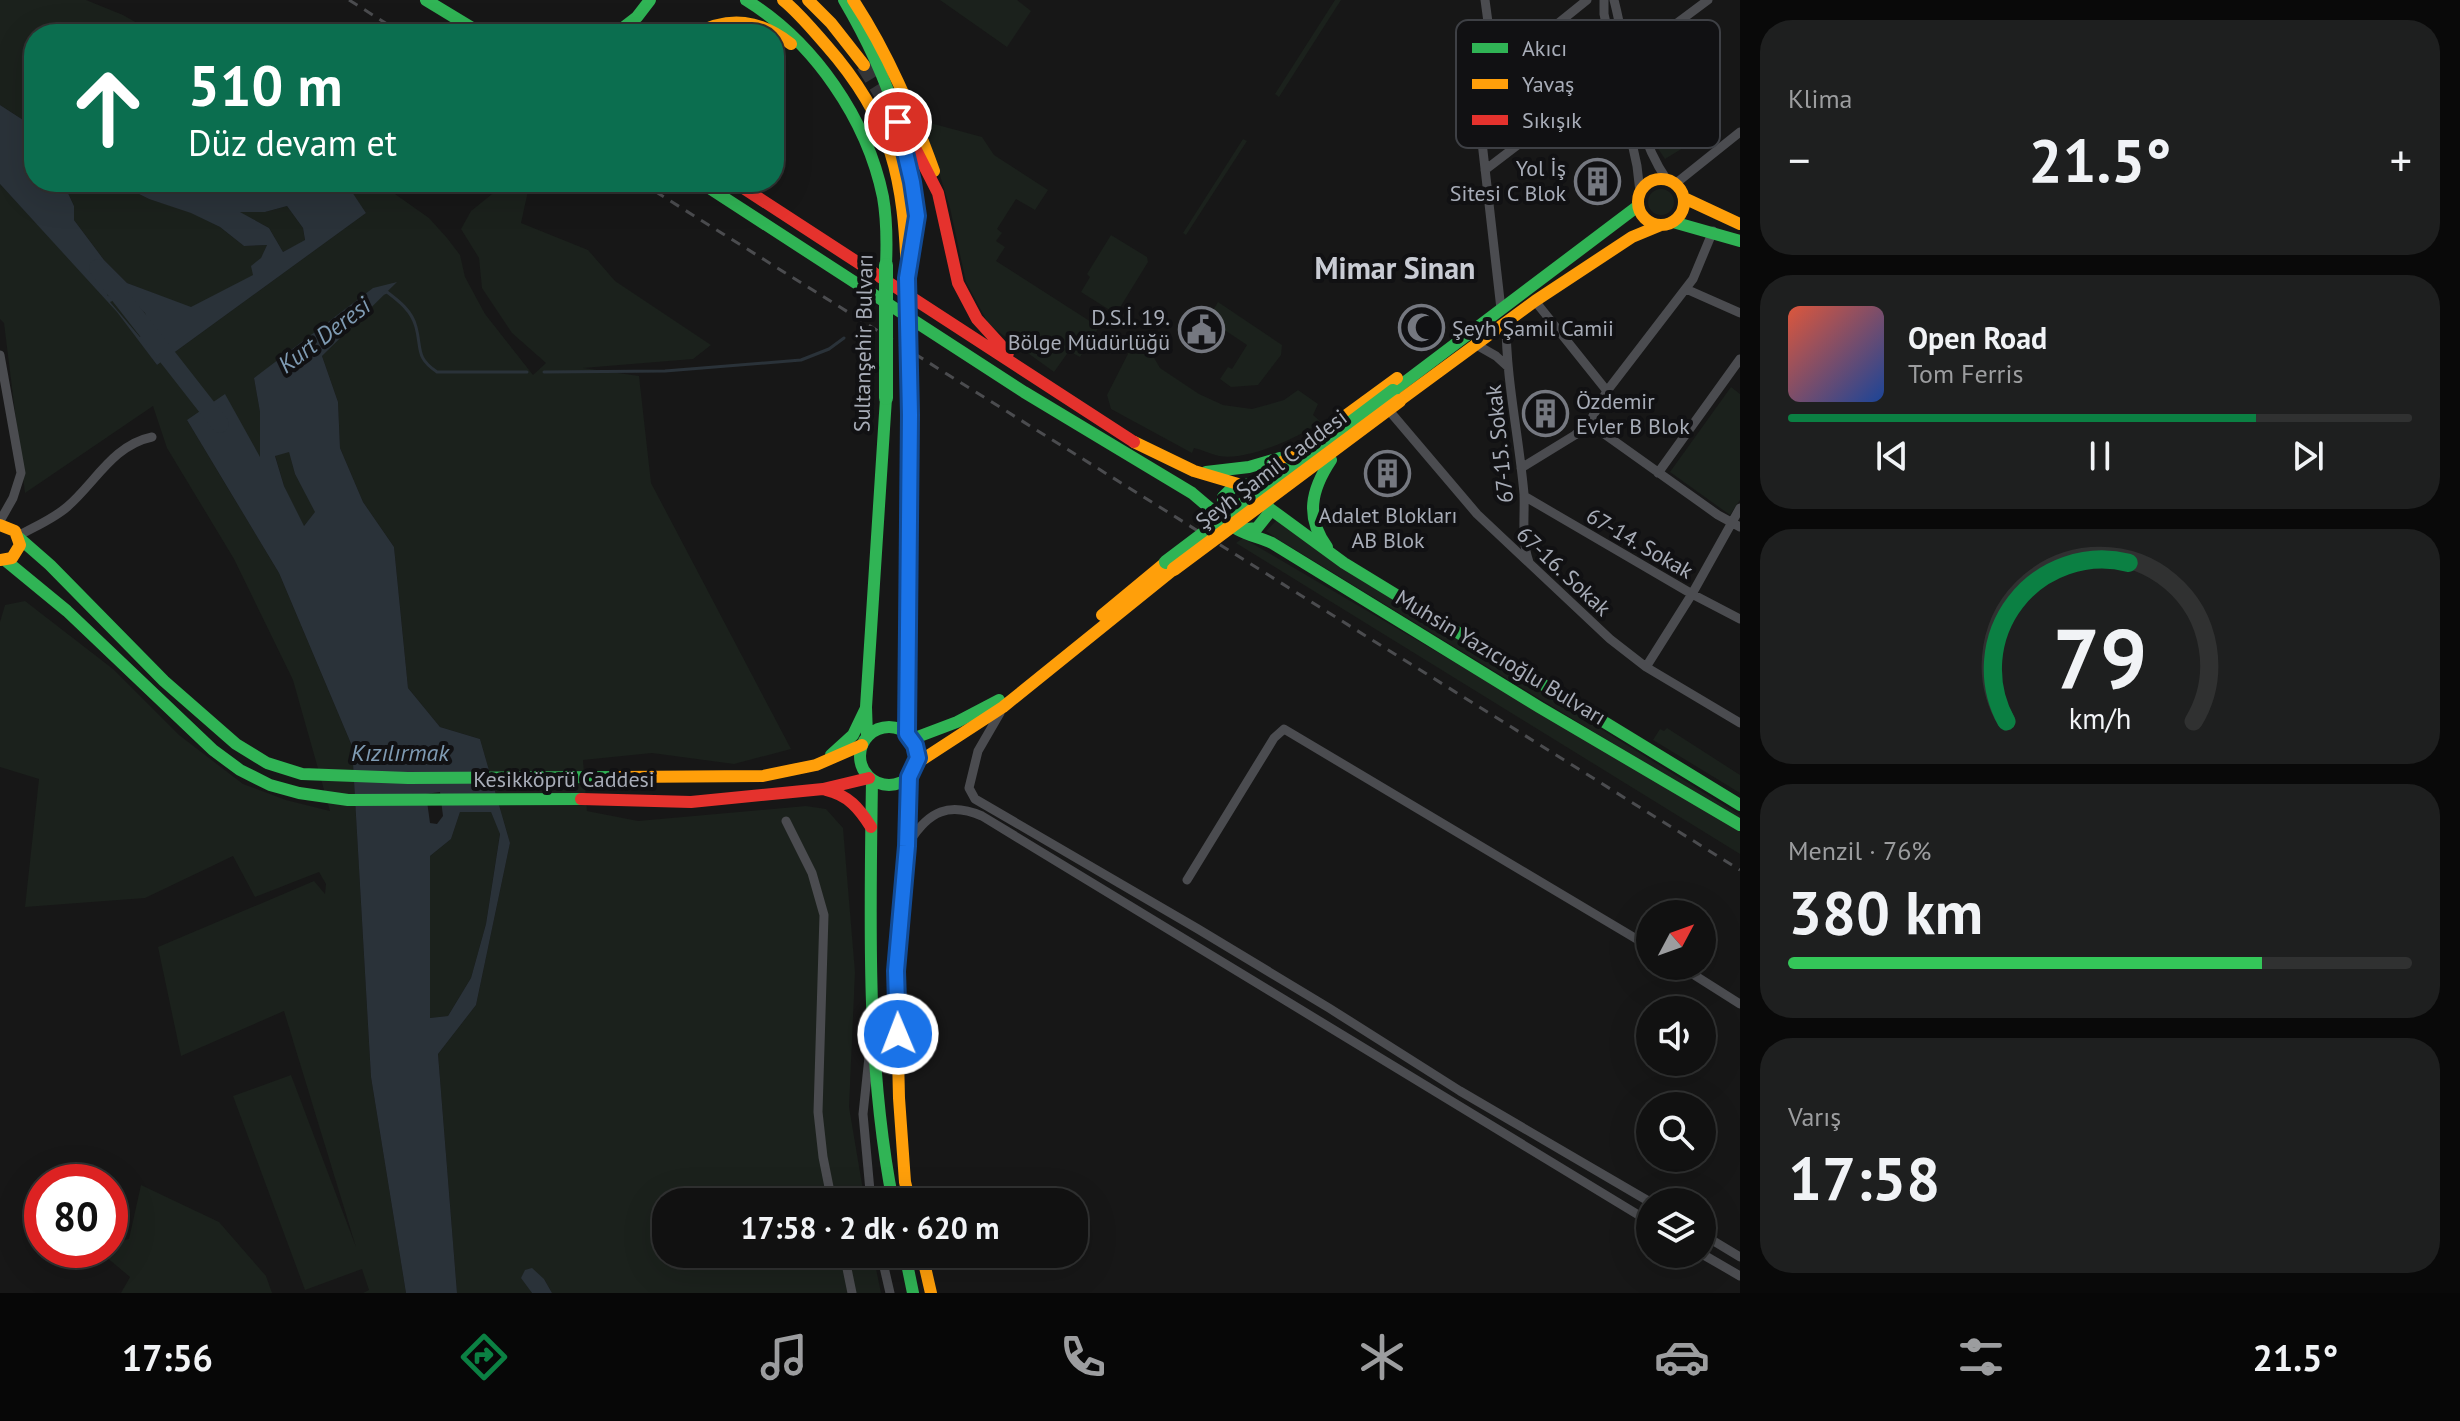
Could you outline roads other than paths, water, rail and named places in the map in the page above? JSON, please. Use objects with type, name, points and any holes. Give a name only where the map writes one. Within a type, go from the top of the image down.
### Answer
[{"type":"main road","points":[[426,0],[466,24]]},
{"type":"main road","points":[[628,24],[650,0]]},
{"type":"main road","name":"Sultanşehir Bulvarı","points":[[746,0],[782,24]]},
{"type":"main road","name":"Sultanşehir Bulvarı","points":[[783,0],[832,50],[861,87],[884,131],[897,168],[904,209],[910,415],[909,736],[917,752],[917,763]]},
{"type":"main road","points":[[808,0],[831,23],[864,65]]},
{"type":"main road","points":[[844,0],[876,60],[892,99],[905,145],[917,216],[907,278]]},
{"type":"main road","points":[[853,0],[871,25],[923,141],[944,199],[958,283]]},
{"type":"main road","points":[[722,24],[738,19],[756,24]]},
{"type":"main road","name":"Sultanşehir Bulvarı","points":[[784,26],[826,73],[872,160],[882,189],[888,247],[886,398],[864,741],[860,762],[871,779],[877,1086],[890,1188]]},
{"type":"main road","points":[[784,38],[836,90]]},
{"type":"main road","points":[[914,146],[938,193],[958,283],[977,319],[1032,376]]},
{"type":"main road","points":[[1740,224],[1684,198],[1671,182],[1652,181],[1639,199],[1647,220],[1713,231],[1740,241]]},
{"type":"main road","name":"Muhsin Yazıcıoğlu Bulvarı","points":[[715,192],[1024,392],[1192,493],[1239,530],[1272,543],[1539,707],[1740,825]]},
{"type":"main road","points":[[749,192],[1136,443],[1194,471],[1245,484]]},
{"type":"main road","points":[[1667,224],[1682,211],[1684,198]]},
{"type":"main road","name":"Şeyh Şamil Caddesi","points":[[909,736],[957,722],[1000,700],[1170,565],[1395,402],[1504,315],[1639,199]]},
{"type":"main road","name":"Şeyh Şamil Caddesi","points":[[1504,315],[1535,301],[1632,237],[1667,224]]},
{"type":"main road","points":[[1225,521],[1221,510],[1227,490],[1245,484],[1298,450],[1427,356],[1466,346]]},
{"type":"main road","points":[[1239,530],[1248,531],[1261,525],[1267,518],[1269,506],[1331,460],[1395,402]]},
{"type":"main road","points":[[1194,471],[1249,467],[1298,450]]},
{"type":"main road","points":[[1331,460],[1319,476],[1312,493],[1312,521],[1321,540],[1344,563]]},
{"type":"main road","name":"Muhsin Yazıcıoğlu Bulvarı","points":[[1245,484],[1263,491],[1269,506],[1344,563],[1740,805]]},
{"type":"main road","name":"Kesikköprü Caddesi","points":[[0,523],[10,527],[164,681],[236,744],[267,763],[302,774],[607,779],[763,776],[819,764],[864,741]]},
{"type":"main road","points":[[2,562],[18,551],[18,536]]},
{"type":"main road","name":"Kesikköprü Caddesi","points":[[2,562],[43,588],[192,731],[229,761],[268,784],[306,795],[348,800],[615,799],[691,802],[823,789],[871,779]]},
{"type":"main road","name":"Şeyh Şamil Caddesi","points":[[917,763],[1003,707],[1170,565]]},
{"type":"main road","points":[[819,764],[848,742],[866,707]]},
{"type":"main road","points":[[864,741],[877,730],[887,727],[909,736]]},
{"type":"main road","points":[[906,1188],[899,1098],[896,971],[907,846],[909,777],[917,763]]},
{"type":"main road","points":[[871,779],[892,785],[909,777]]},
{"type":"main road","points":[[823,789],[847,796],[871,828]]},
{"type":"main road","points":[[908,1268],[913,1293]]},
{"type":"main road","points":[[925,1268],[931,1293]]},
{"type":"street","points":[[1485,0],[1488,20]]},
{"type":"street","points":[[1561,20],[1586,0]]},
{"type":"street","points":[[1604,0],[1605,20]]},
{"type":"street","points":[[1614,0],[1618,20]]},
{"type":"street","points":[[1681,20],[1708,0]]},
{"type":"street","points":[[1720,146],[1740,132]]},
{"type":"street","name":"67-15. Sokak","points":[[1483,148],[1504,315],[1524,496],[1525,542],[1530,565]]},
{"type":"street","points":[[1485,170],[1514,148]]},
{"type":"street","points":[[1633,148],[1639,177],[1639,199]]},
{"type":"street","points":[[1649,148],[1671,182],[1718,148]]},
{"type":"street","points":[[1521,468],[1589,423],[1607,391],[1686,289],[1713,231]]},
{"type":"street","points":[[1686,289],[1740,313]]},
{"type":"street","points":[[1535,301],[1607,391]]},
{"type":"street","name":"67-15. Sokak","points":[[1466,346],[1496,356],[1508,367]]},
{"type":"street","points":[[0,355],[2,388],[21,473],[0,523]]},
{"type":"street","points":[[1658,473],[1740,359]]},
{"type":"street","name":"67-16. Sokak","points":[[1395,402],[1477,514],[1530,565],[1610,639],[1646,667],[1740,723]]},
{"type":"street","points":[[1589,423],[1735,525]]},
{"type":"street","points":[[18,536],[63,510],[110,460],[134,443],[152,437]]},
{"type":"street","name":"67-14. Sokak","points":[[1524,496],[1740,619]]},
{"type":"street","points":[[0,500],[13,498]]},
{"type":"street","points":[[1646,667],[1735,525],[1740,508]]},
{"type":"street","points":[[1003,707],[978,751],[969,788],[975,799],[1004,824],[1636,1213]]},
{"type":"street","points":[[1187,880],[1274,738],[1284,729],[1636,939]]},
{"type":"street","points":[[907,846],[918,828],[943,810],[969,810],[1004,824],[1211,936],[1460,1091],[1636,1194]]},
{"type":"street","points":[[786,821],[812,873],[824,915],[818,1112],[829,1188]]},
{"type":"street","points":[[1702,980],[1740,1004]]},
{"type":"street","points":[[868,1188],[863,1114],[873,994]]},
{"type":"street","points":[[1716,1242],[1740,1257]]},
{"type":"street","points":[[1716,1262],[1740,1276]]},
{"type":"street","points":[[847,1268],[852,1293]]},
{"type":"street","points":[[884,1268],[890,1293]]},
{"type":"water","points":[[0,105],[24,121],[24,192],[67,192],[74,206],[74,220],[104,260],[127,283],[191,307],[253,275],[251,266],[261,258],[267,245],[244,246],[220,227],[135,192],[352,192],[366,213],[157,365],[117,312],[0,184]],"holes":[[[287,206],[303,228],[305,240],[283,252],[269,228],[240,212],[265,212]],[[114,285],[145,313],[151,331],[140,337],[110,302],[115,300],[107,295]]]},
{"type":"water","name":"Kızılırmak","points":[[397,282],[322,356],[338,402],[340,448],[363,502],[394,547],[408,688],[440,727],[480,739],[510,843],[476,1005],[438,1054],[457,1293],[406,1293],[371,1077],[352,746],[279,573],[187,420],[225,394],[260,457],[260,412],[254,378],[373,288]],"holes":[[[289,452],[295,474],[315,512],[304,526],[284,486],[275,456]],[[440,792],[443,816],[437,824],[430,823],[426,794]],[[460,812],[491,812],[500,834],[486,924],[471,978],[448,1016],[430,1018],[430,856],[451,839]]]},
{"type":"water","points":[[532,1268],[544,1279],[552,1293],[532,1293],[521,1278],[525,1270]]},
{"type":"waterway","name":"Kızılırmak","points":[[98,268],[220,424]]},
{"type":"waterway","name":"Kurt Deresi","points":[[384,293],[396,299],[411,316],[422,357],[437,372],[527,372]]},
{"type":"waterway","name":"Kurt Deresi","points":[[544,372],[665,371],[801,360],[829,349],[844,338]]},
{"type":"tunnel","points":[[864,65],[892,111]]},
{"type":"railway","points":[[349,0],[387,24]]},
{"type":"railway","points":[[656,192],[1740,870]]},
{"type":"place","name":"Yol İş Sitesi C Blok","points":[[1597,181]]},
{"type":"place","name":"Şeyh Şamil Camii","points":[[1421,328]]},
{"type":"place","name":"D.S.İ. 19. Bölge Müdürlüğü","points":[[1201,330]]},
{"type":"place","name":"Özdemir Evler B Blok","points":[[1545,414]]},
{"type":"place","name":"Adalet Blokları AB Blok","points":[[1388,474]]},
{"type":"district","name":"Mimar Sinan","points":[[1395,267]]}]
